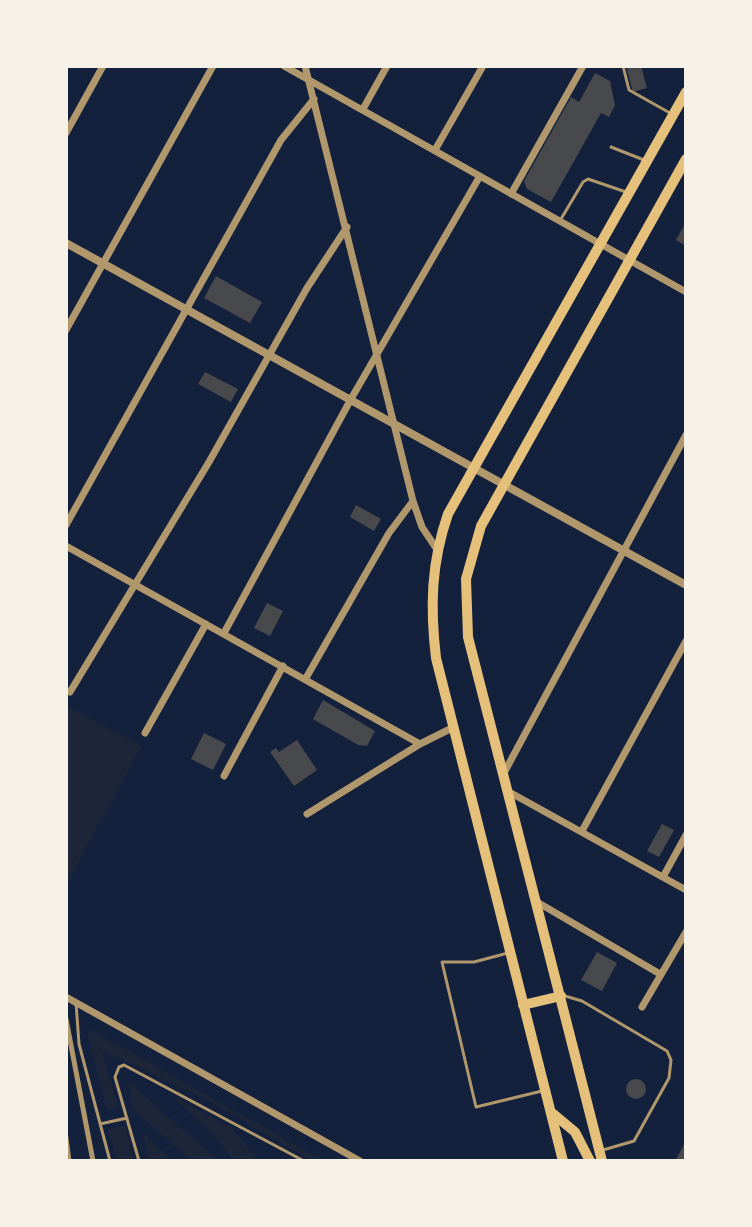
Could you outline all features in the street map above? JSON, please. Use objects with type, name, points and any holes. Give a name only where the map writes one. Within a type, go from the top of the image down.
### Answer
[{"type":"main road","points":[[563,1161],[436,658],[431,617],[436,548],[448,514],[473,466],[686,92]]},
{"type":"main road","points":[[601,1156],[511,793],[468,637],[465,607],[471,555],[481,526],[685,163]]},
{"type":"main road","points":[[523,1005],[561,996]]},
{"type":"main road","points":[[551,1112],[575,1132],[590,1161]]},
{"type":"street","points":[[66,133],[103,66]]},
{"type":"street","points":[[66,330],[213,66]]},
{"type":"street","points":[[284,66],[686,292]]},
{"type":"street","points":[[305,66],[379,353],[413,501],[422,527],[436,548]]},
{"type":"street","points":[[363,109],[387,66]]},
{"type":"street","points":[[435,150],[483,66]]},
{"type":"street","points":[[511,194],[583,66]]},
{"type":"street","points":[[66,525],[281,140],[314,99]]},
{"type":"street","points":[[224,633],[351,399],[480,176]]},
{"type":"street","points":[[70,692],[271,356],[307,288],[347,227]]},
{"type":"street","points":[[66,243],[686,585]]},
{"type":"street","points":[[505,771],[686,435]]},
{"type":"street","points":[[306,678],[389,533],[413,501]]},
{"type":"street","points":[[66,546],[420,744]]},
{"type":"street","points":[[145,733],[206,624]]},
{"type":"street","points":[[582,831],[686,641]]},
{"type":"street","points":[[224,776],[283,666]]},
{"type":"street","points":[[307,814],[420,744],[454,727]]},
{"type":"street","points":[[511,793],[686,890]]},
{"type":"street","points":[[663,877],[686,835]]},
{"type":"street","points":[[537,902],[660,974]]},
{"type":"street","points":[[642,1007],[686,932]]},
{"type":"street","points":[[66,997],[360,1161]]},
{"type":"street","points":[[66,1019],[93,1161]]},
{"type":"lane","points":[[623,66],[626,83],[634,95],[674,115]]},
{"type":"lane","points":[[611,147],[648,161]]},
{"type":"lane","points":[[560,222],[579,188],[588,179],[629,193]]},
{"type":"lane","points":[[510,953],[474,962],[442,962],[476,1107],[545,1090]]},
{"type":"lane","points":[[561,996],[582,1001],[661,1045],[671,1060],[669,1078],[634,1141],[601,1156]]},
{"type":"lane","points":[[76,1003],[79,1044],[110,1161]]},
{"type":"lane","points":[[139,1161],[115,1077],[115,1072],[124,1065],[304,1161]]},
{"type":"lane","points":[[100,1124],[127,1118]]},
{"type":"lane","points":[[66,1131],[70,1161]]},
{"type":"shaded area","points":[[66,705],[142,746],[66,885]]},
{"type":"shaded area","points":[[86,1027],[324,1161],[312,1161],[202,1097],[102,1051],[118,1108],[107,1110]]},
{"type":"shaded area","points":[[128,1081],[218,1161],[192,1161],[133,1110]]},
{"type":"shaded area","points":[[167,1092],[233,1129],[259,1161],[234,1161],[208,1130]]},
{"type":"shaded area","points":[[125,1125],[133,1161],[117,1161],[108,1130]]},
{"type":"shaded area","points":[[143,1133],[173,1161],[149,1161]]},
{"type":"building","points":[[626,66],[641,66],[647,88],[633,92]]},
{"type":"building","points":[[595,73],[610,81],[615,105],[609,117],[601,113],[551,202],[527,189],[524,181],[571,97],[579,102]]},
{"type":"building","points":[[686,222],[686,246],[676,240]]},
{"type":"building","points":[[216,276],[262,302],[250,323],[204,298]]},
{"type":"building","points":[[205,372],[238,389],[231,402],[198,384]]},
{"type":"building","points":[[356,505],[381,519],[374,531],[350,517]]},
{"type":"building","points":[[267,603],[283,611],[270,636],[254,628]]},
{"type":"building","points":[[323,700],[375,731],[367,746],[358,745],[313,719]]},
{"type":"building","points":[[204,733],[226,744],[213,770],[191,759]]},
{"type":"building","points":[[297,740],[317,770],[294,786],[270,752],[276,748],[279,752]]},
{"type":"building","points":[[662,824],[674,830],[659,857],[647,851]]},
{"type":"building","points":[[597,952],[617,963],[602,991],[581,980]]},
{"type":"building","points":[[636,1079],[643,1082],[646,1089],[643,1096],[636,1099],[629,1096],[626,1089],[629,1082]]},
{"type":"building","points":[[686,1141],[686,1161],[675,1161]]}]
